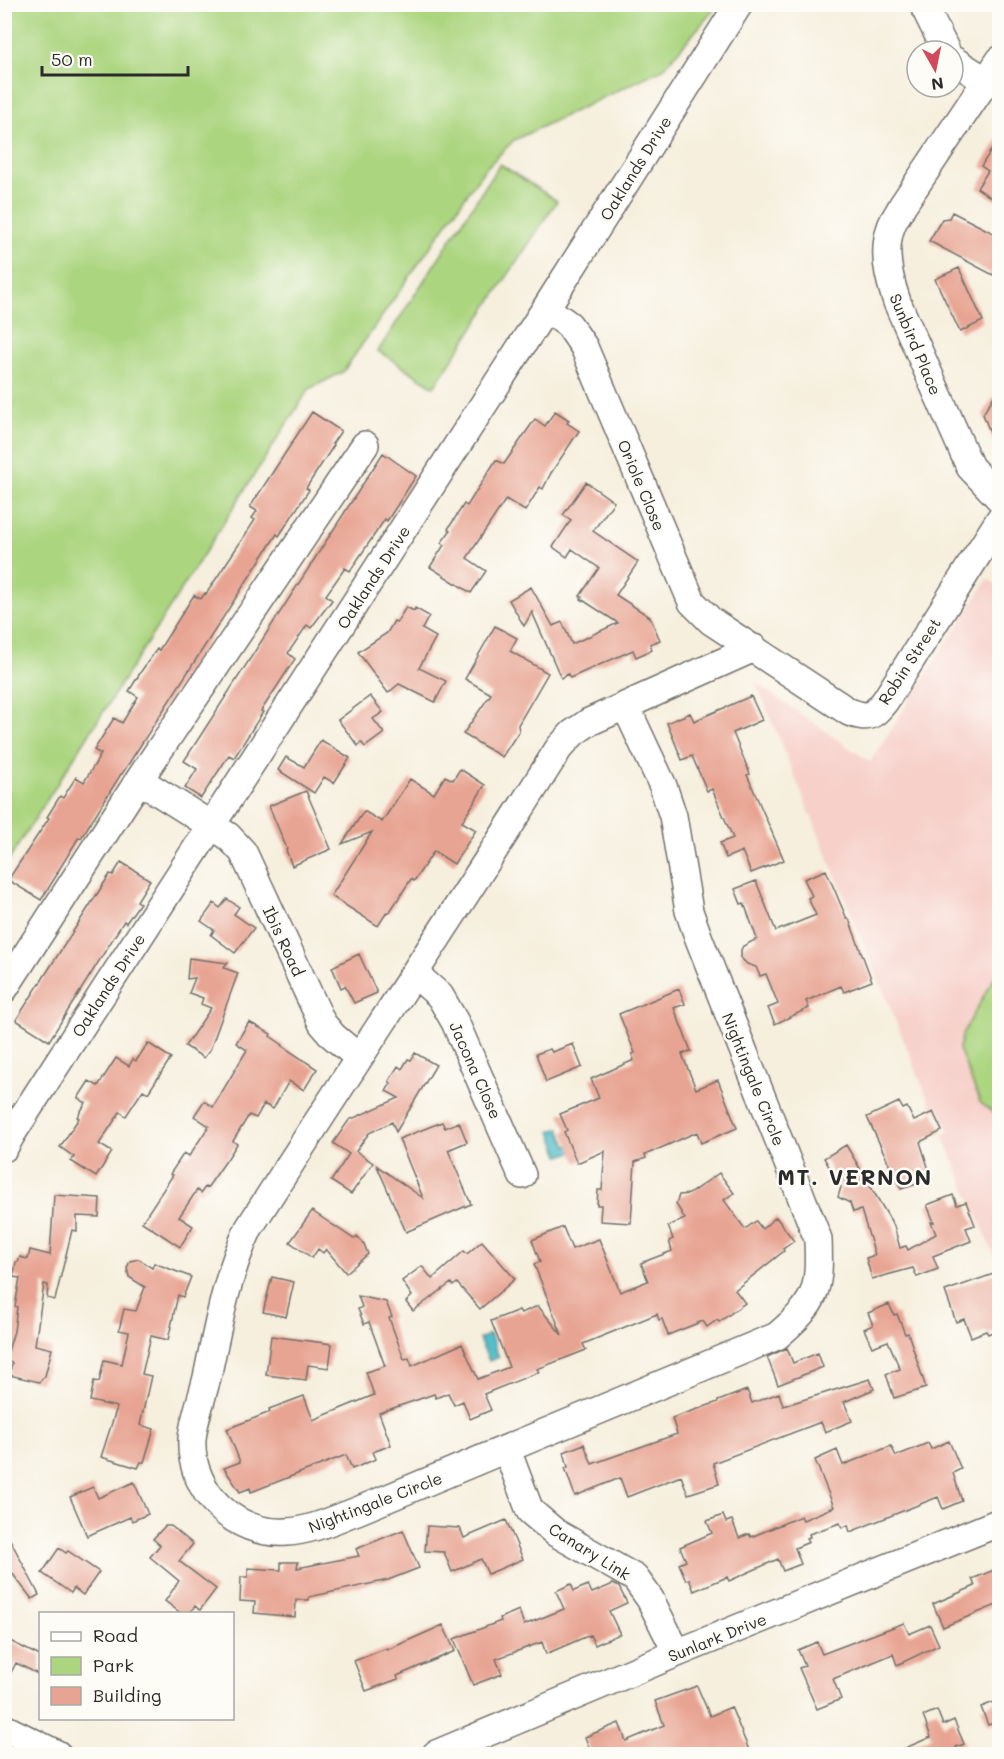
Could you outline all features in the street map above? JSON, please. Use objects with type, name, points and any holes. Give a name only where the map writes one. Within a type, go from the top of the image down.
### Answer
[{"type":"street","name":"Oaklands Drive","points":[[4,1148],[546,308],[739,4]]},
{"type":"street","points":[[923,4],[940,39]]},
{"type":"street","points":[[965,63],[993,70]]},
{"type":"street","name":"Sunbird Place","points":[[993,70],[902,206],[890,228],[887,253],[890,282],[897,302],[970,467],[999,500]]},
{"type":"street","name":"Oriole Close","points":[[546,308],[569,325],[584,347],[693,602],[711,621],[754,648]]},
{"type":"street","points":[[4,989],[139,780],[365,445]]},
{"type":"street","name":"Robin Street","points":[[754,648],[849,712],[863,717],[874,714],[885,701],[999,519]]},
{"type":"street","name":"Nightingale Circle","points":[[626,707],[663,786],[674,816],[689,911],[734,1031],[818,1239],[819,1269],[814,1296],[801,1316],[777,1336],[507,1450],[357,1511],[302,1530],[287,1532],[257,1530],[230,1517],[209,1496],[192,1455],[194,1425],[204,1394],[219,1318],[236,1254],[249,1228],[559,748],[573,733],[589,722],[754,648]]},
{"type":"street","name":"Ibis Road","points":[[139,780],[228,836],[243,852],[322,1023],[333,1036],[358,1057]]},
{"type":"street","name":"Jacona Close","points":[[415,974],[440,996],[455,1022],[522,1175]]},
{"type":"street","name":"Canary Link","points":[[507,1450],[530,1511],[556,1533],[634,1578],[650,1599],[677,1653]]},
{"type":"street","name":"Sunlark Drive","points":[[439,1754],[677,1653],[999,1522]]},
{"type":"street","points":[[4,1728],[57,1755]]},
{"type":"shaded area","points":[[988,579],[999,587],[999,1267],[943,1135],[949,1131],[940,1109],[933,1111],[756,683],[870,762]]},
{"type":"green space","points":[[5,4],[718,5],[663,69],[514,140],[484,170],[343,372],[309,389],[5,866]]},
{"type":"green space","points":[[500,164],[557,201],[434,387],[378,351]]},
{"type":"green space","points":[[999,969],[999,1118],[980,1102],[959,1049],[963,1033]]},
{"type":"water","points":[[560,1128],[567,1146],[571,1145],[573,1152],[560,1156],[551,1131]]},
{"type":"water","points":[[490,1334],[499,1357],[489,1361],[479,1339]]},
{"type":"building","points":[[999,138],[999,203],[977,188],[988,171],[981,166]]},
{"type":"building","points":[[952,212],[999,236],[999,262],[993,275],[929,241],[942,219],[949,218]]},
{"type":"building","points":[[959,268],[983,321],[960,332],[935,279]]},
{"type":"building","points":[[999,388],[999,454],[998,454],[983,414]]},
{"type":"building","points":[[555,411],[569,420],[567,423],[579,431],[543,489],[540,487],[525,511],[506,499],[467,558],[486,571],[471,593],[430,567],[444,545],[441,543],[464,504],[467,506],[496,460],[504,464],[535,419],[545,426]]},
{"type":"building","points":[[312,412],[341,431],[332,444],[334,445],[306,488],[309,490],[279,536],[277,534],[81,838],[79,837],[41,900],[8,880],[49,818],[47,817],[60,796],[63,798],[76,777],[84,782],[101,754],[94,750],[114,718],[122,723],[138,697],[129,691],[142,670],[157,649],[159,650],[194,595],[201,599],[206,594],[255,520],[252,518],[257,511],[250,507]]},
{"type":"building","points":[[383,453],[416,476],[387,521],[385,519],[350,571],[345,568],[326,595],[332,600],[311,628],[307,625],[288,653],[295,659],[234,758],[229,755],[201,798],[185,788],[197,769],[184,761]]},
{"type":"building","points":[[586,482],[614,502],[593,531],[638,562],[616,595],[650,617],[660,640],[650,644],[652,650],[636,657],[633,650],[570,678],[568,674],[561,678],[532,612],[524,626],[509,600],[531,587],[553,626],[562,622],[572,644],[618,623],[581,599],[580,596],[599,568],[572,549],[567,557],[553,547],[571,520],[563,515]]},
{"type":"building","points":[[406,607],[414,611],[415,608],[429,616],[422,629],[436,637],[419,668],[446,681],[435,702],[399,684],[388,693],[358,652],[387,633]]},
{"type":"building","points":[[495,626],[517,638],[510,651],[548,673],[518,725],[519,731],[502,757],[463,734],[491,694],[465,679]]},
{"type":"building","points":[[370,696],[383,712],[373,719],[384,733],[365,747],[361,742],[358,746],[338,720]]},
{"type":"building","points":[[751,696],[762,720],[733,733],[750,774],[747,775],[784,860],[751,873],[742,851],[726,858],[720,843],[733,838],[712,789],[707,791],[692,756],[682,760],[667,723],[690,713],[694,721]]},
{"type":"building","points":[[321,740],[350,758],[334,783],[324,777],[314,793],[278,770],[286,757],[304,767]]},
{"type":"building","points":[[460,769],[485,785],[462,822],[476,830],[454,864],[434,851],[414,881],[411,879],[378,926],[331,896],[372,832],[342,844],[364,811],[382,822],[410,779],[434,794],[445,776],[453,780]]},
{"type":"building","points":[[306,791],[331,849],[292,866],[269,806]]},
{"type":"building","points":[[121,862],[150,880],[137,901],[140,903],[126,923],[124,921],[49,1041],[16,1020],[110,874],[113,875]]},
{"type":"building","points":[[826,870],[847,919],[849,919],[872,981],[844,992],[841,986],[806,1001],[809,1008],[775,1024],[768,1008],[778,1004],[766,974],[760,976],[756,967],[747,964],[741,958],[743,946],[757,939],[744,903],[741,904],[735,889],[756,881],[776,931],[816,915],[808,898],[812,896],[804,879]]},
{"type":"building","points":[[227,899],[239,907],[234,914],[254,928],[235,953],[211,935],[214,930],[201,921],[214,903],[220,908]]},
{"type":"building","points":[[359,954],[377,993],[354,1003],[345,986],[341,988],[332,967]]},
{"type":"building","points":[[189,958],[228,963],[224,968],[238,973],[210,1050],[204,1058],[185,1046],[211,1008],[201,1004],[203,998],[189,993],[195,978],[187,979]]},
{"type":"building","points":[[679,989],[685,1004],[674,1008],[691,1051],[682,1054],[696,1089],[718,1080],[737,1128],[701,1143],[697,1132],[645,1155],[646,1158],[635,1162],[631,1223],[600,1221],[601,1205],[597,1205],[598,1190],[602,1190],[605,1151],[577,1163],[564,1132],[567,1130],[560,1114],[599,1098],[591,1079],[634,1060],[632,1054],[635,1053],[619,1014]]},
{"type":"building","points":[[249,1022],[271,1034],[270,1036],[282,1046],[317,1069],[304,1090],[289,1081],[273,1109],[264,1104],[256,1118],[249,1115],[233,1141],[237,1144],[228,1158],[207,1188],[205,1187],[201,1193],[197,1190],[179,1217],[193,1226],[180,1247],[142,1222],[173,1175],[170,1174],[184,1153],[189,1156],[209,1126],[194,1116],[204,1101],[213,1107],[247,1050],[236,1043]]},
{"type":"building","points":[[148,1043],[171,1058],[148,1093],[143,1090],[126,1116],[120,1112],[99,1144],[112,1152],[96,1177],[71,1161],[74,1157],[60,1147],[86,1103],[78,1098],[89,1081],[98,1086],[116,1058],[129,1066],[133,1059],[136,1061]]},
{"type":"building","points":[[573,1044],[582,1067],[546,1082],[536,1054],[550,1049],[552,1052]]},
{"type":"building","points":[[415,1053],[436,1065],[396,1132],[392,1122],[369,1133],[356,1151],[373,1163],[351,1194],[331,1181],[349,1154],[333,1143],[349,1120],[399,1098],[386,1091],[391,1083],[389,1081],[398,1066],[402,1069]]},
{"type":"building","points":[[899,1102],[903,1109],[907,1107],[914,1121],[933,1112],[942,1131],[920,1142],[932,1179],[901,1189],[867,1117]]},
{"type":"building","points":[[442,1122],[445,1128],[459,1122],[467,1142],[448,1150],[471,1204],[406,1232],[377,1166],[423,1198],[399,1139]]},
{"type":"building","points":[[846,1145],[894,1226],[900,1248],[906,1246],[908,1250],[936,1234],[927,1205],[953,1195],[957,1205],[966,1202],[975,1225],[966,1228],[971,1241],[933,1256],[938,1269],[917,1277],[913,1268],[872,1279],[866,1258],[875,1255],[861,1210],[853,1212],[850,1203],[838,1197],[841,1187],[824,1158]]},
{"type":"building","points":[[719,1173],[734,1193],[724,1200],[745,1229],[756,1221],[762,1229],[776,1217],[794,1241],[735,1290],[745,1303],[719,1322],[717,1320],[707,1327],[703,1321],[668,1335],[662,1319],[659,1320],[657,1314],[583,1344],[586,1350],[537,1369],[539,1372],[484,1394],[491,1410],[470,1419],[463,1401],[454,1405],[448,1393],[436,1398],[434,1394],[379,1413],[391,1445],[373,1452],[376,1459],[352,1469],[346,1455],[251,1492],[250,1488],[240,1492],[224,1468],[240,1462],[227,1429],[270,1412],[269,1409],[304,1396],[313,1420],[374,1395],[366,1372],[385,1366],[369,1322],[364,1324],[358,1309],[362,1307],[358,1296],[386,1302],[392,1317],[389,1318],[404,1359],[409,1358],[412,1366],[462,1344],[478,1379],[509,1367],[491,1321],[519,1310],[521,1313],[538,1306],[562,1335],[534,1264],[540,1262],[532,1240],[563,1227],[572,1249],[599,1239],[620,1292],[648,1281],[641,1263],[672,1251],[669,1241],[673,1239],[668,1226],[685,1219],[676,1204],[679,1195],[689,1194]]},
{"type":"building","points":[[54,1195],[100,1198],[99,1217],[77,1216],[77,1231],[72,1230],[55,1300],[47,1298],[48,1285],[44,1284],[35,1345],[52,1349],[45,1376],[39,1382],[9,1375],[12,1363],[5,1361],[14,1331],[17,1307],[15,1306],[20,1278],[13,1277],[16,1262],[20,1257],[28,1259],[30,1250],[50,1255]]},
{"type":"building","points":[[312,1211],[354,1239],[357,1236],[364,1244],[368,1254],[346,1273],[326,1249],[323,1253],[318,1249],[312,1258],[290,1242]]},
{"type":"building","points":[[482,1241],[515,1279],[480,1309],[457,1283],[453,1286],[451,1283],[413,1311],[406,1302],[412,1296],[402,1281],[422,1266],[432,1279],[464,1251],[467,1254]]},
{"type":"building","points":[[139,1259],[152,1268],[154,1263],[191,1277],[183,1297],[178,1295],[168,1340],[151,1336],[142,1374],[151,1376],[140,1425],[154,1429],[144,1462],[141,1462],[138,1468],[101,1457],[117,1407],[90,1401],[94,1381],[99,1382],[104,1360],[122,1364],[129,1332],[119,1330],[124,1309],[136,1311],[145,1287],[129,1277],[127,1268],[130,1261]]},
{"type":"building","points":[[999,1272],[999,1329],[971,1337],[964,1319],[956,1322],[945,1291]]},
{"type":"building","points":[[272,1277],[294,1282],[286,1317],[263,1312]]},
{"type":"building","points":[[889,1304],[894,1315],[897,1314],[905,1334],[908,1333],[926,1388],[894,1398],[886,1374],[900,1369],[888,1341],[872,1347],[864,1329],[873,1325],[868,1313]]},
{"type":"building","points":[[271,1336],[332,1344],[329,1368],[308,1365],[306,1380],[266,1375]]},
{"type":"building","points":[[787,1348],[793,1363],[818,1353],[823,1367],[778,1385],[767,1357]]},
{"type":"building","points":[[870,1379],[874,1389],[844,1402],[852,1421],[825,1432],[821,1422],[713,1463],[719,1484],[688,1494],[681,1476],[627,1497],[620,1478],[575,1496],[565,1468],[568,1467],[564,1452],[584,1444],[592,1464],[677,1434],[672,1418],[747,1390],[752,1403],[779,1393],[783,1406]]},
{"type":"building","points":[[949,1441],[961,1469],[953,1473],[962,1501],[943,1509],[938,1497],[850,1532],[848,1525],[842,1528],[840,1523],[809,1534],[810,1537],[807,1538],[809,1542],[795,1548],[801,1564],[783,1571],[778,1559],[729,1581],[727,1577],[694,1591],[689,1579],[686,1580],[679,1564],[686,1561],[680,1547],[712,1533],[707,1521],[723,1515],[726,1522],[732,1520],[739,1538],[749,1534],[751,1537],[801,1516],[803,1520],[834,1507],[815,1460],[837,1450],[843,1465],[891,1446],[896,1456],[928,1443],[931,1449]]},
{"type":"building","points":[[134,1482],[148,1514],[132,1521],[130,1517],[87,1536],[70,1497],[93,1487],[98,1498]]},
{"type":"building","points":[[506,1520],[523,1559],[488,1574],[481,1559],[452,1572],[444,1552],[425,1551],[427,1526],[460,1528],[464,1538]]},
{"type":"building","points":[[165,1526],[171,1526],[193,1544],[179,1561],[216,1589],[200,1610],[195,1606],[190,1612],[179,1612],[165,1601],[179,1581],[150,1557],[160,1545],[153,1539]]},
{"type":"building","points":[[4,1528],[39,1595],[32,1599],[12,1573],[4,1578]]},
{"type":"building","points":[[403,1530],[419,1568],[388,1580],[309,1597],[309,1600],[296,1600],[295,1617],[254,1613],[255,1602],[240,1601],[241,1577],[248,1577],[248,1568],[281,1570],[281,1562],[298,1562],[297,1568],[359,1556],[356,1549]]},
{"type":"building","points":[[59,1548],[66,1553],[68,1551],[99,1572],[83,1595],[74,1588],[71,1593],[42,1573]]},
{"type":"building","points":[[994,1570],[995,1573],[999,1571],[999,1604],[943,1627],[933,1604],[975,1586],[972,1579]]},
{"type":"building","points":[[571,1584],[574,1591],[588,1585],[592,1593],[613,1584],[619,1587],[627,1603],[609,1611],[620,1634],[595,1645],[590,1635],[546,1654],[542,1642],[496,1659],[502,1674],[473,1685],[454,1639],[501,1621],[500,1618],[519,1610],[524,1625],[564,1609],[556,1591]]},
{"type":"building","points":[[904,1623],[909,1634],[930,1625],[939,1645],[897,1665],[893,1654],[833,1679],[841,1699],[817,1709],[799,1668],[805,1666],[798,1650],[817,1642],[822,1654]]},
{"type":"building","points":[[443,1625],[455,1651],[397,1676],[398,1679],[366,1691],[354,1661],[387,1648],[387,1650]]},
{"type":"building","points":[[4,1638],[39,1656],[39,1674],[16,1663],[4,1686]]},
{"type":"building","points":[[697,1686],[710,1716],[731,1707],[749,1750],[739,1755],[592,1755],[585,1737],[619,1723],[626,1741],[664,1725],[655,1701]]},
{"type":"building","points":[[999,1700],[999,1721],[988,1725],[981,1707]]},
{"type":"building","points":[[937,1710],[943,1725],[954,1720],[964,1744],[956,1747],[959,1755],[889,1755],[931,1737],[923,1716]]},
{"type":"district","name":"MT. VERNON","points":[[855,1176]]}]
